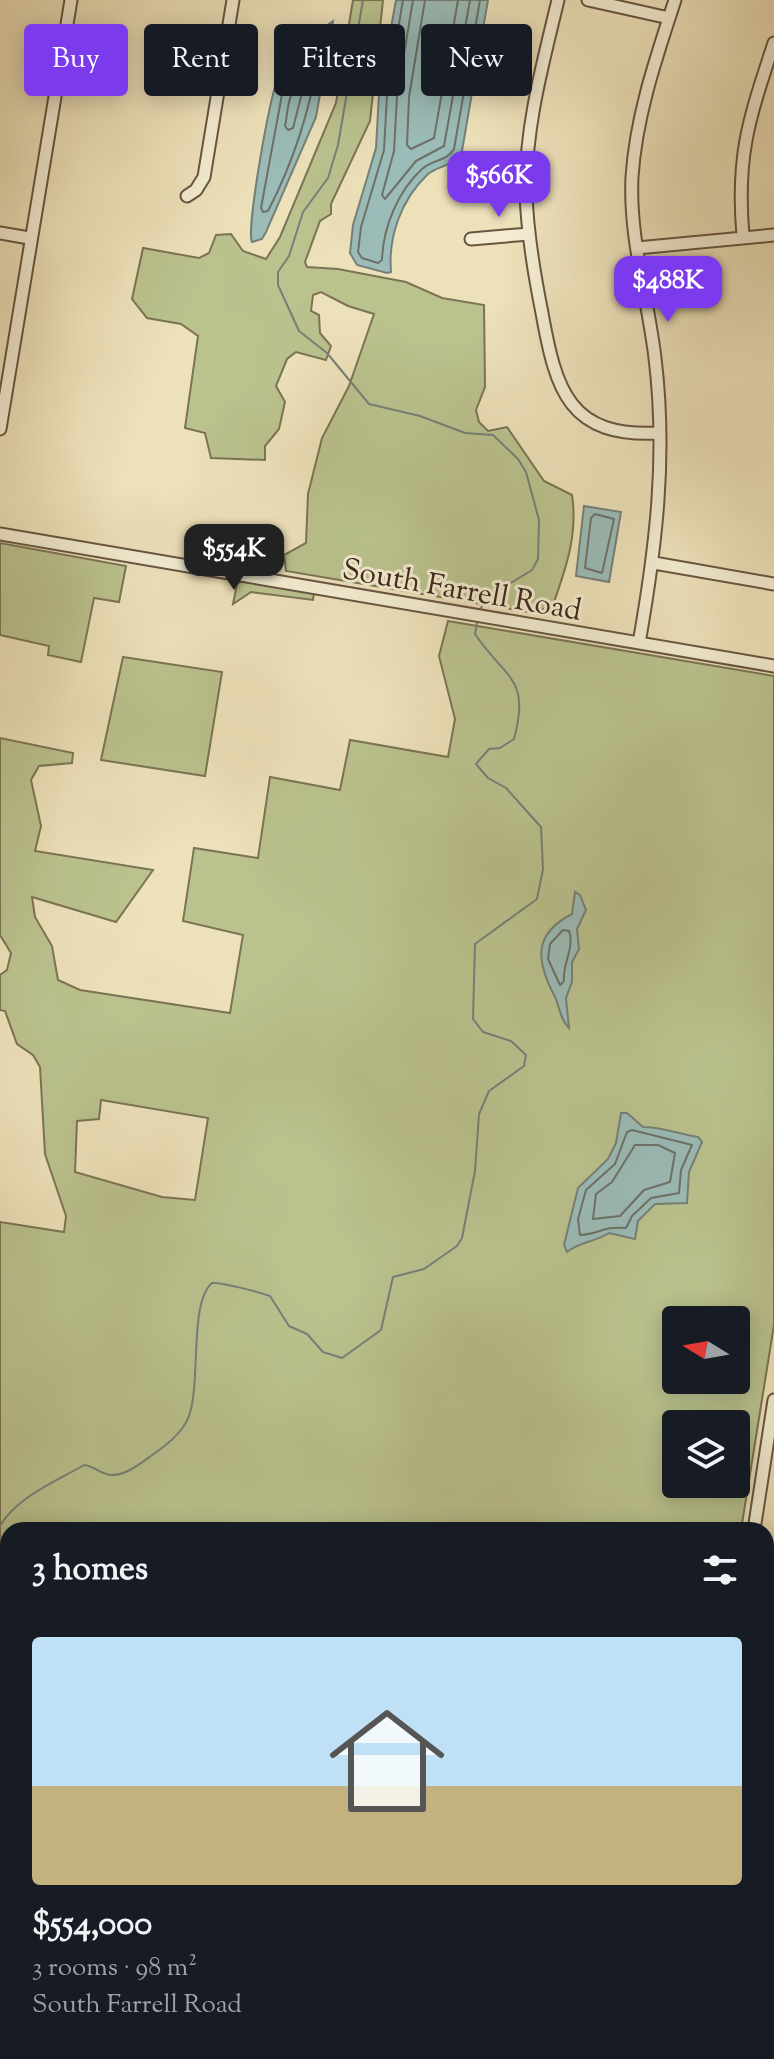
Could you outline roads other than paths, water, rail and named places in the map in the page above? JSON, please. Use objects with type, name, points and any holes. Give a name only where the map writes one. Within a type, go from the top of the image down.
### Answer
[{"type":"street","points":[[0,429],[29,238],[71,0]]},
{"type":"street","points":[[187,196],[196,190],[204,177],[233,0]]},
{"type":"street","points":[[558,0],[533,110],[526,191],[529,234],[550,360],[559,388],[598,426],[629,435],[660,433]]},
{"type":"street","points":[[588,0],[669,18]]},
{"type":"street","points":[[639,643],[661,506],[655,356],[632,214],[635,144],[642,109],[675,0]]},
{"type":"street","points":[[743,236],[740,159],[747,126],[774,43]]},
{"type":"street","points":[[0,233],[29,238]]},
{"type":"street","points":[[471,239],[529,234]]},
{"type":"street","points":[[637,248],[774,235]]},
{"type":"street","name":"South Farrell Road","points":[[0,534],[774,666]]},
{"type":"street","points":[[654,563],[774,584]]},
{"type":"street","points":[[755,1522],[774,1400]]},
{"type":"water","points":[[396,0],[488,0],[484,24],[421,24],[421,96],[471,96],[462,151],[451,163],[427,175],[403,207],[394,233],[391,272],[387,273],[357,265],[350,253],[353,225],[376,148],[379,96],[405,96],[405,24],[392,24]]},
{"type":"water","points":[[274,89],[274,96],[320,96],[316,117],[266,232],[262,239],[252,242],[252,214]]},
{"type":"water","points":[[584,506],[621,512],[609,582],[576,576]]},
{"type":"water","points":[[575,892],[580,895],[586,910],[577,929],[579,949],[572,962],[572,982],[566,998],[569,1028],[548,982],[542,949],[550,930],[572,914]]},
{"type":"water","points":[[621,1113],[627,1113],[643,1127],[698,1137],[702,1142],[689,1172],[687,1203],[655,1204],[638,1221],[635,1239],[609,1233],[567,1252],[564,1245],[578,1188],[608,1159],[616,1143]]},
{"type":"waterway","points":[[363,0],[338,145],[328,178],[303,212],[289,256],[278,272],[278,285],[299,331],[327,353],[369,404],[420,416],[465,433],[493,435],[518,459],[526,472],[539,520],[538,559],[532,570],[486,598],[479,612]]},
{"type":"waterway","points":[[3,1522],[26,1498],[84,1465],[108,1475],[117,1475],[142,1462],[178,1433],[189,1416],[200,1307],[212,1283],[270,1296],[289,1326],[307,1334],[323,1352],[342,1358],[381,1330],[393,1277],[424,1269],[457,1246],[462,1238],[475,1171],[479,1114],[489,1091],[524,1066],[526,1055],[511,1041],[483,1032],[473,1019],[475,944],[537,899],[543,869],[541,827],[506,788],[488,778],[476,764],[489,749],[500,748],[514,739],[519,703],[512,680],[475,634],[477,622]]}]
